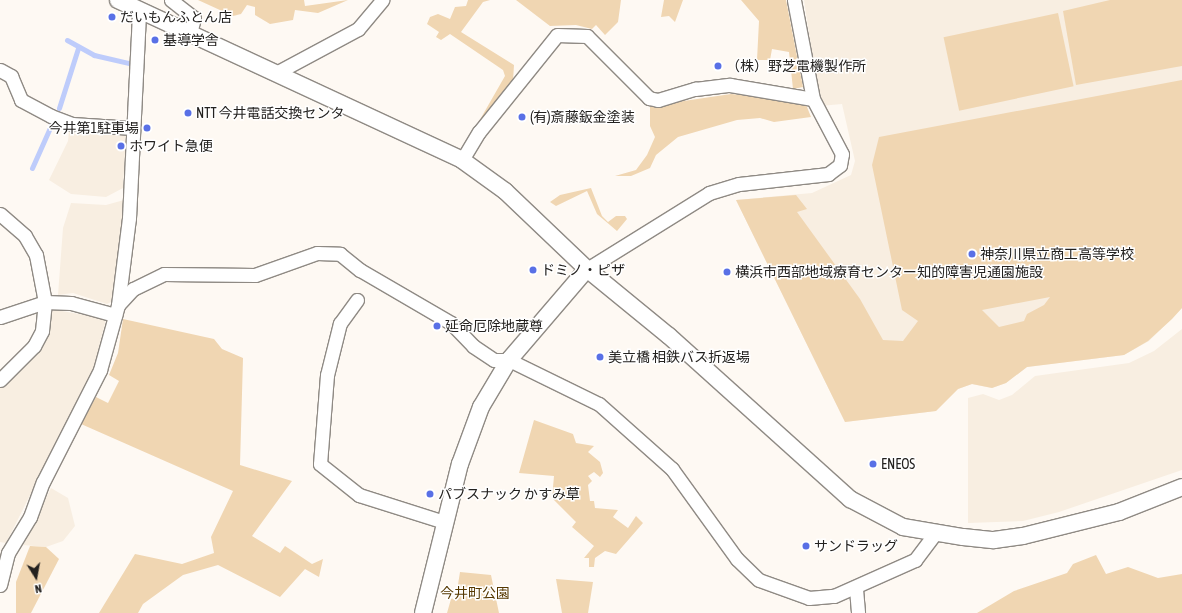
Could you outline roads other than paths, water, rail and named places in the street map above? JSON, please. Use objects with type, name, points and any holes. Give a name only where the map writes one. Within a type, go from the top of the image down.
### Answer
[{"type":"street","points":[[118,0],[462,160],[505,191],[587,269],[670,336],[850,499],[902,527],[934,535],[994,540],[1023,536],[1119,512],[1182,486]]},
{"type":"street","points":[[171,0],[194,18],[190,34]]},
{"type":"street","points":[[276,73],[358,29],[382,0]]},
{"type":"street","points":[[423,613],[444,522],[466,444],[481,407],[509,360],[587,269],[709,194],[739,184],[828,174],[840,165],[842,154],[813,99],[794,0]]},
{"type":"street","points":[[0,585],[8,553],[30,517],[44,482],[100,370],[117,310],[129,218],[139,10]]},
{"type":"street","points":[[462,160],[479,132],[557,35],[587,36],[648,98],[658,100],[695,89],[730,85],[813,99]]},
{"type":"street","points":[[0,70],[11,76],[21,100],[51,116],[72,124],[133,128]]},
{"type":"street","points":[[0,214],[25,236],[36,255],[45,302],[42,331],[34,346],[0,380]]},
{"type":"street","points":[[117,310],[133,289],[164,274],[255,275],[317,253],[340,254],[360,270],[451,323],[473,346],[494,360],[509,360],[598,404],[657,455],[700,504],[737,559],[759,580],[809,598],[834,596],[856,589],[915,560],[934,535]]},
{"type":"street","points":[[357,300],[340,323],[327,375],[320,464],[359,495],[444,522]]},
{"type":"street","points":[[0,317],[45,302],[72,303],[117,310]]},
{"type":"street","points":[[856,589],[858,613]]},
{"type":"waterway","points":[[67,40],[94,55],[129,63]]},
{"type":"waterway","points":[[59,108],[78,48]]},
{"type":"waterway","points":[[32,168],[52,123]]},
{"type":"place","name":"だいもんふとん店","points":[[112,17]]},
{"type":"place","name":"基導学舎","points":[[155,40]]},
{"type":"place","name":"（株）野芝電機製作所","points":[[718,66]]},
{"type":"place","name":"NTT 今井電話交換センタ","points":[[188,113]]},
{"type":"place","name":"(有)斎藤鈑金塗装","points":[[522,117]]},
{"type":"place","name":"今井第1駐車場","points":[[147,128]]},
{"type":"place","name":"ホワイト急便","points":[[121,146]]},
{"type":"place","name":"神奈川県立商工高等学校","points":[[972,254]]},
{"type":"place","name":"ドミノ・ピザ","points":[[533,270]]},
{"type":"place","name":"横浜市西部地域療育センター知的障害児通園施設","points":[[727,272]]},
{"type":"place","name":"延命厄除地蔵尊","points":[[437,326]]},
{"type":"place","name":"美立橋 相鉄バス折返場","points":[[600,357]]},
{"type":"place","name":"ENEOS","points":[[873,464]]},
{"type":"place","name":"パブスナック かすみ草","points":[[430,494]]},
{"type":"place","name":"サンドラッグ","points":[[806,546]]},
{"type":"park label","name":"今井町公園","points":[[475,593]]}]
